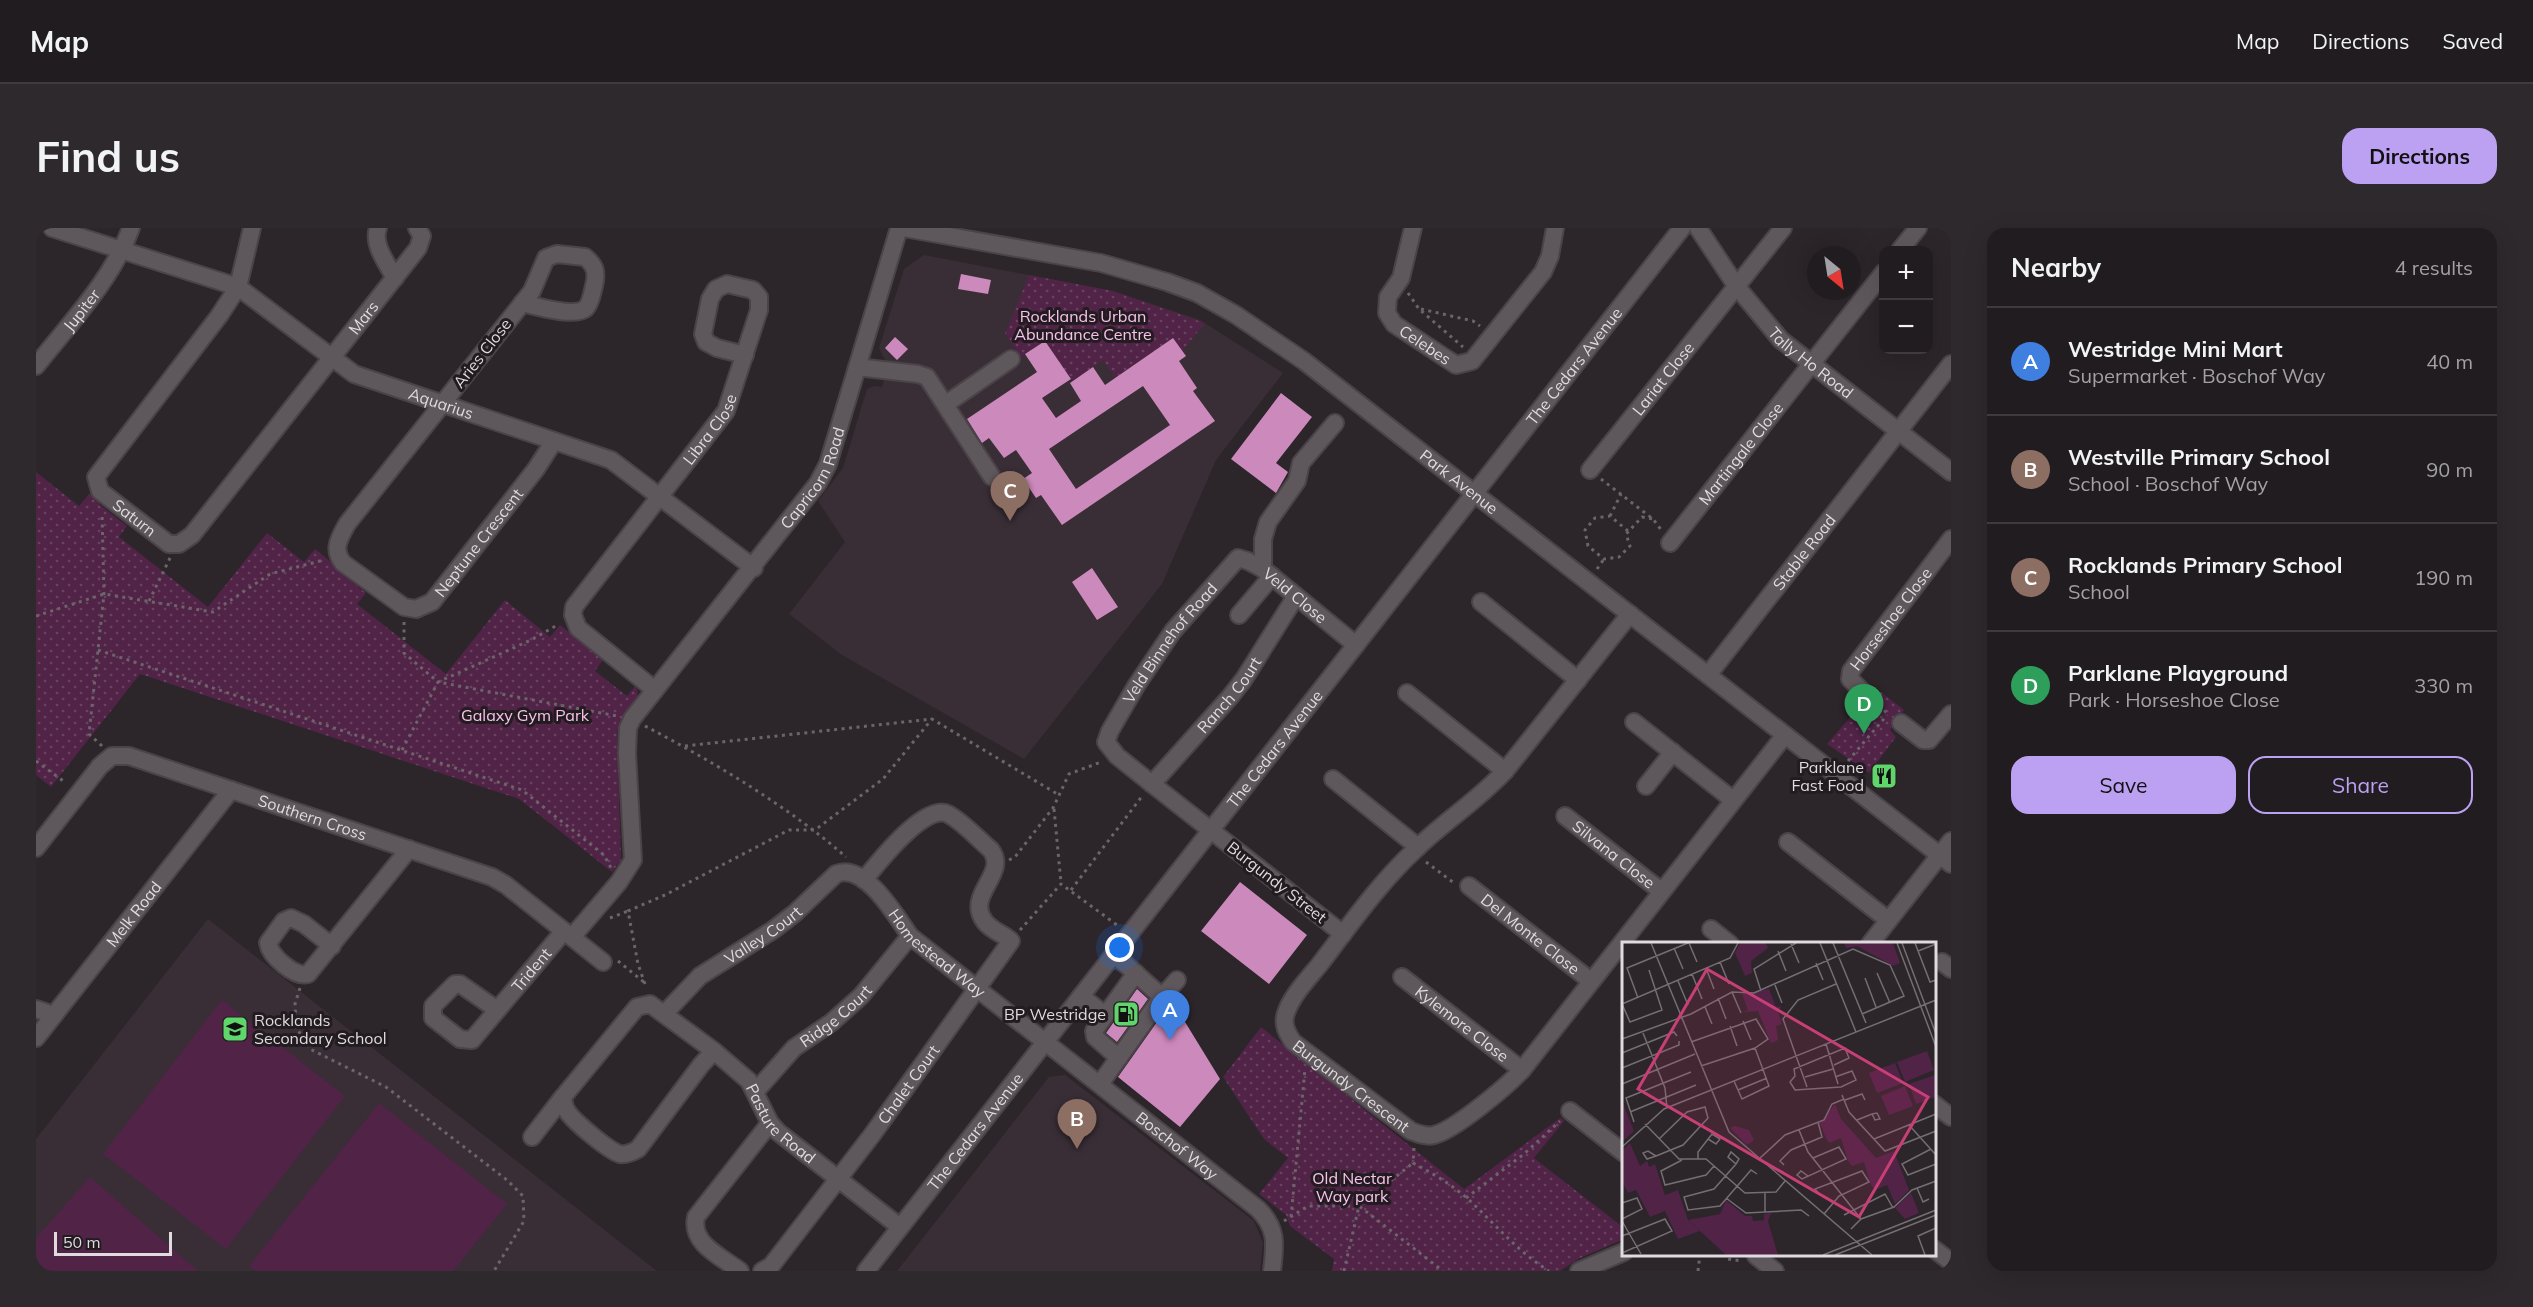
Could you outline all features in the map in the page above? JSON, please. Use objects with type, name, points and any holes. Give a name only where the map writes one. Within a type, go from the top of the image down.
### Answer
[{"type":"street","name":"Aquarius","points":[[52,228],[238,287],[354,375],[611,460],[754,568]]},
{"type":"street","points":[[122,250],[131,228]]},
{"type":"street","name":"Saturn","points":[[252,228],[238,287],[219,316],[98,472],[96,484],[102,493],[165,543],[174,545],[184,542],[192,535],[332,359]]},
{"type":"street","points":[[378,228],[376,236],[378,244],[395,278]]},
{"type":"street","name":"Mars","points":[[332,359],[421,244],[422,236],[417,228]]},
{"type":"street","name":"Capricorn Road","points":[[568,934],[628,871],[634,850],[627,753],[628,728],[632,719],[754,568],[818,483],[828,464],[898,228]]},
{"type":"street","name":"Park Avenue","points":[[904,228],[1101,263],[1197,293],[1245,321],[1304,361],[1946,860]]},
{"type":"street","name":"Celebes","points":[[1413,228],[1401,278],[1388,297],[1386,305],[1389,317],[1394,324],[1452,364],[1468,363],[1475,358],[1546,267],[1555,228]]},
{"type":"street","name":"The Cedars Avenue","points":[[866,1271],[1682,228]]},
{"type":"street","name":"Tally Ho Road","points":[[1698,228],[1737,287],[1767,326],[1811,365],[1951,472]]},
{"type":"street","name":"Lariat Close","points":[[1590,470],[1783,228]]},
{"type":"street","points":[[1903,246],[1918,228]]},
{"type":"street","name":"Jupiter","points":[[36,366],[99,285],[122,250]]},
{"type":"street","name":"Aries Close","points":[[443,404],[522,303],[532,291],[543,262],[550,256],[585,257],[594,266],[596,276],[590,303],[582,310],[566,311],[522,303]]},
{"type":"street","name":"Martingale Close","points":[[1671,543],[1879,278]]},
{"type":"street","name":"Libra Close","points":[[659,496],[726,411],[745,354]]},
{"type":"street","points":[[946,404],[1011,359]]},
{"type":"street","name":"Stable Road","points":[[1708,675],[1951,364]]},
{"type":"street","points":[[857,367],[922,375],[927,378],[992,477]]},
{"type":"street","points":[[404,607],[343,563],[338,556],[338,540],[346,524],[443,404]]},
{"type":"street","name":"Veld Close","points":[[1335,423],[1301,463],[1297,481],[1265,529],[1267,572],[1356,645]]},
{"type":"street","name":"Neptune Crescent","points":[[404,607],[416,609],[432,602],[536,469],[554,441]]},
{"type":"street","points":[[655,690],[578,628],[573,615],[578,600],[659,496]]},
{"type":"street","name":"Horseshoe Close","points":[[1868,698],[1850,679],[1851,670],[1951,538]]},
{"type":"street","name":"Veld Binnehof Road","points":[[1117,756],[1106,742],[1110,731],[1136,686],[1173,631],[1235,560],[1241,558],[1267,572]]},
{"type":"street","points":[[1239,615],[1267,572]]},
{"type":"street","name":"Ranch Court","points":[[1152,784],[1245,679],[1296,596]]},
{"type":"street","points":[[1481,602],[1578,680]]},
{"type":"street","name":"Burgundy Crescent","points":[[1630,614],[1486,792],[1395,868],[1293,999],[1285,1014],[1285,1031],[1293,1042],[1307,1053],[1401,1125],[1422,1135],[1433,1135],[1445,1131],[1497,1094],[1522,1070],[1785,735]]},
{"type":"street","points":[[1407,693],[1505,771]]},
{"type":"street","points":[[1894,718],[1923,740],[1929,740],[1951,714]]},
{"type":"street","points":[[1634,722],[1733,800]]},
{"type":"street","points":[[1647,786],[1673,752]]},
{"type":"street","points":[[36,848],[100,766],[112,756]]},
{"type":"street","name":"Southern Cross","points":[[112,756],[129,756],[498,880],[603,962]]},
{"type":"street","name":"Burgundy Street","points":[[1117,756],[1343,934]]},
{"type":"street","points":[[1333,779],[1415,849]]},
{"type":"street","name":"Melk Road","points":[[36,1038],[231,790]]},
{"type":"street","points":[[844,871],[851,872],[864,880],[897,840],[930,814],[939,812],[948,814],[991,850],[996,857],[997,866],[981,893],[978,909],[984,921],[993,930],[1011,940]]},
{"type":"street","name":"Silvana Close","points":[[1565,816],[1661,891]]},
{"type":"street","points":[[1788,842],[1888,920]]},
{"type":"street","points":[[1872,942],[1888,920],[1946,860],[1951,842]]},
{"type":"street","points":[[332,946],[295,919],[287,918],[269,939],[268,948],[296,973],[304,975],[312,971],[332,946],[409,849]]},
{"type":"street","name":"Valley Court","points":[[665,1013],[700,976],[773,930],[795,913],[836,874],[844,871]]},
{"type":"street","name":"Homestead Way","points":[[864,880],[886,901],[910,936],[1045,1042]]},
{"type":"street","name":"Del Monte Close","points":[[1469,886],[1591,981]]},
{"type":"street","points":[[1711,929],[1727,942]]},
{"type":"street","name":"Trident","points":[[496,1009],[568,934]]},
{"type":"street","name":"Ridge Court","points":[[756,1091],[794,1048],[832,1022],[861,996],[910,936]]},
{"type":"street","name":"Chalet Court","points":[[762,1271],[771,1266],[838,1179],[947,1032],[1011,940]]},
{"type":"street","points":[[1114,954],[1162,997]]},
{"type":"street","points":[[1119,1058],[1094,1036],[1094,1031],[1136,974]]},
{"type":"street","name":"Kylemore Close","points":[[1402,977],[1522,1070]]},
{"type":"street","points":[[1100,1084],[1162,997],[1177,980]]},
{"type":"street","points":[[1081,996],[1105,1015]]},
{"type":"street","points":[[532,1137],[637,1007],[645,1003],[650,1004],[665,1013]]},
{"type":"street","points":[[36,1009],[54,1015]]},
{"type":"street","name":"Pasture Road","points":[[665,1013],[736,1069],[756,1091],[771,1123],[778,1132],[900,1227]]},
{"type":"street","name":"Boschof Way","points":[[1045,1042],[1258,1209],[1273,1228]]},
{"type":"street","points":[[563,1097],[565,1109],[571,1117],[612,1150],[621,1154],[629,1154],[638,1149],[714,1051]]},
{"type":"street","points":[[1936,1105],[1951,1117]]},
{"type":"street","points":[[1570,1111],[1622,1151]]},
{"type":"street","points":[[740,1271],[699,1240],[693,1229],[696,1217],[771,1123]]},
{"type":"street","points":[[1272,1271],[1275,1245],[1273,1228]]},
{"type":"street","points":[[1936,1250],[1951,1262]]},
{"type":"street","points":[[1579,1271],[1622,1253]]},
{"type":"street","points":[[1756,1256],[1775,1271]]},
{"type":"path","points":[[1401,278],[1404,287],[1419,309],[1475,358]]},
{"type":"path","points":[[1419,309],[1473,321],[1493,336]]},
{"type":"path","points":[[1590,470],[1653,519],[1671,543]]},
{"type":"path","points":[[102,493],[104,594],[89,734],[112,756]]},
{"type":"path","points":[[1610,516],[1621,494]]},
{"type":"path","points":[[1628,531],[1610,516],[1595,518],[1585,530],[1588,546],[1604,559],[1618,557],[1630,546],[1626,534],[1628,531],[1642,517],[1653,519]]},
{"type":"path","points":[[149,602],[166,570],[174,545]]},
{"type":"path","points":[[36,616],[104,594],[213,612],[270,574],[338,556]]},
{"type":"path","points":[[1595,573],[1604,559]]},
{"type":"path","points":[[404,607],[404,652],[438,682],[632,719],[683,746],[815,830],[848,858],[844,871]]},
{"type":"path","points":[[402,750],[438,682],[531,640],[573,615]]},
{"type":"path","points":[[99,650],[522,790],[604,855],[619,882]]},
{"type":"path","points":[[1848,761],[1894,718],[1868,698]]},
{"type":"path","points":[[683,746],[932,719],[1059,795]]},
{"type":"path","points":[[645,984],[638,964],[628,911],[665,895],[789,830],[815,830],[883,778],[932,719]]},
{"type":"path","points":[[997,866],[1015,857],[1053,808],[1069,774],[1117,756]]},
{"type":"path","points":[[36,761],[79,793]]},
{"type":"path","points":[[1071,891],[1152,784]]},
{"type":"path","points":[[1011,940],[1061,884],[1053,808]]},
{"type":"path","points":[[1415,849],[1458,887],[1469,886]]},
{"type":"path","points":[[1061,884],[1122,928]]},
{"type":"path","points":[[304,975],[295,1004],[296,1027],[310,1049],[386,1087],[507,1180],[523,1196],[524,1221],[494,1271]]},
{"type":"path","points":[[1291,1217],[1307,1053]]},
{"type":"path","points":[[1466,1198],[1524,1154],[1570,1111]]},
{"type":"path","points":[[1344,1271],[1359,1206],[1413,1162],[1415,1143]]},
{"type":"path","points":[[1413,1162],[1440,1177],[1466,1198],[1515,1246],[1549,1271]]},
{"type":"path","points":[[1273,1228],[1308,1206],[1359,1206],[1443,1271]]},
{"type":"path","points":[[1698,1271],[1700,1256]]},
{"type":"shaded area","points":[[924,255],[1113,291],[1200,320],[1283,373],[1216,460],[1162,584],[1024,759],[842,655],[789,614],[845,542],[818,501],[843,468],[867,389],[874,386],[882,387],[888,366],[879,348],[904,269]]},
{"type":"shaded area","name":"Rocklands Secondary School","points":[[208,919],[657,1271],[36,1271],[36,1139]]},
{"type":"shaded area","points":[[1065,1075],[1254,1221],[1263,1243],[1260,1271],[897,1271],[1049,1077]]},
{"type":"green space","name":"Rocklands Urban Abundance Centre","points":[[1029,275],[1113,291],[1205,323],[1182,351],[1173,338],[1115,378],[1103,360],[1072,381],[1045,341],[1021,357],[1005,334]]},
{"type":"green space","name":"Galaxy Gym Park","points":[[36,472],[79,506],[91,492],[100,505],[127,526],[119,537],[208,607],[267,533],[304,562],[315,549],[322,554],[366,593],[357,604],[446,674],[505,600],[550,637],[560,625],[603,660],[595,671],[627,696],[635,686],[637,691],[635,703],[622,721],[617,733],[621,860],[612,872],[519,799],[140,674],[51,787],[36,775]]},
{"type":"green space","points":[[1881,692],[1904,710],[1890,730],[1896,737],[1869,773],[1827,744],[1860,706]]},
{"type":"green space","points":[[222,1000],[345,1096],[226,1249],[103,1154]]},
{"type":"green space","name":"Old Nectar Way park","points":[[1261,1027],[1464,1189],[1560,1118],[1564,1121],[1534,1158],[1622,1226],[1622,1240],[1580,1258],[1560,1271],[1332,1271],[1334,1259],[1290,1226],[1286,1215],[1259,1194],[1288,1158],[1264,1139],[1223,1077]]},
{"type":"green space","points":[[379,1103],[507,1204],[453,1271],[256,1271],[249,1266]]},
{"type":"green space","points":[[90,1177],[198,1271],[36,1271],[36,1238]]},
{"type":"building","points":[[961,274],[991,280],[988,294],[958,289]]},
{"type":"building","points":[[895,337],[908,349],[897,360],[885,348]]},
{"type":"building","points":[[1173,338],[1186,356],[1179,361],[1197,388],[1193,391],[1215,421],[1062,525],[1041,495],[1036,498],[1023,479],[1032,473],[1016,450],[1004,458],[989,438],[982,443],[967,419],[1037,372],[1025,354],[1045,341],[1071,379],[1042,398],[1056,418],[1081,401],[1070,383],[1093,367],[1105,385]],"holes":[[[1143,386],[1170,425],[1076,489],[1049,449]]]},
{"type":"building","points":[[1281,393],[1312,417],[1276,463],[1288,472],[1276,493],[1231,459]]},
{"type":"building","points":[[1092,568],[1118,607],[1097,620],[1072,582]]},
{"type":"building","points":[[1240,882],[1307,935],[1269,984],[1201,931]]},
{"type":"building","points":[[1137,989],[1148,999],[1117,1042],[1106,1033]]},
{"type":"building","points":[[1174,1004],[1220,1079],[1180,1127],[1118,1077],[1169,1005],[1171,1007]]},
{"type":"place","name":"Rocklands Primary School","points":[[1010,521]]},
{"type":"place","name":"Parklane Playground","points":[[1864,734]]},
{"type":"place","name":"Parklane Fast Food","points":[[1884,776]]},
{"type":"place","name":"BP Westridge","points":[[1126,1014]]},
{"type":"place","name":"Rocklands Secondary School","points":[[235,1029]]},
{"type":"place","name":"Westridge Mini Mart","points":[[1170,1040]]},
{"type":"place","name":"Westville Primary School","points":[[1077,1149]]}]
